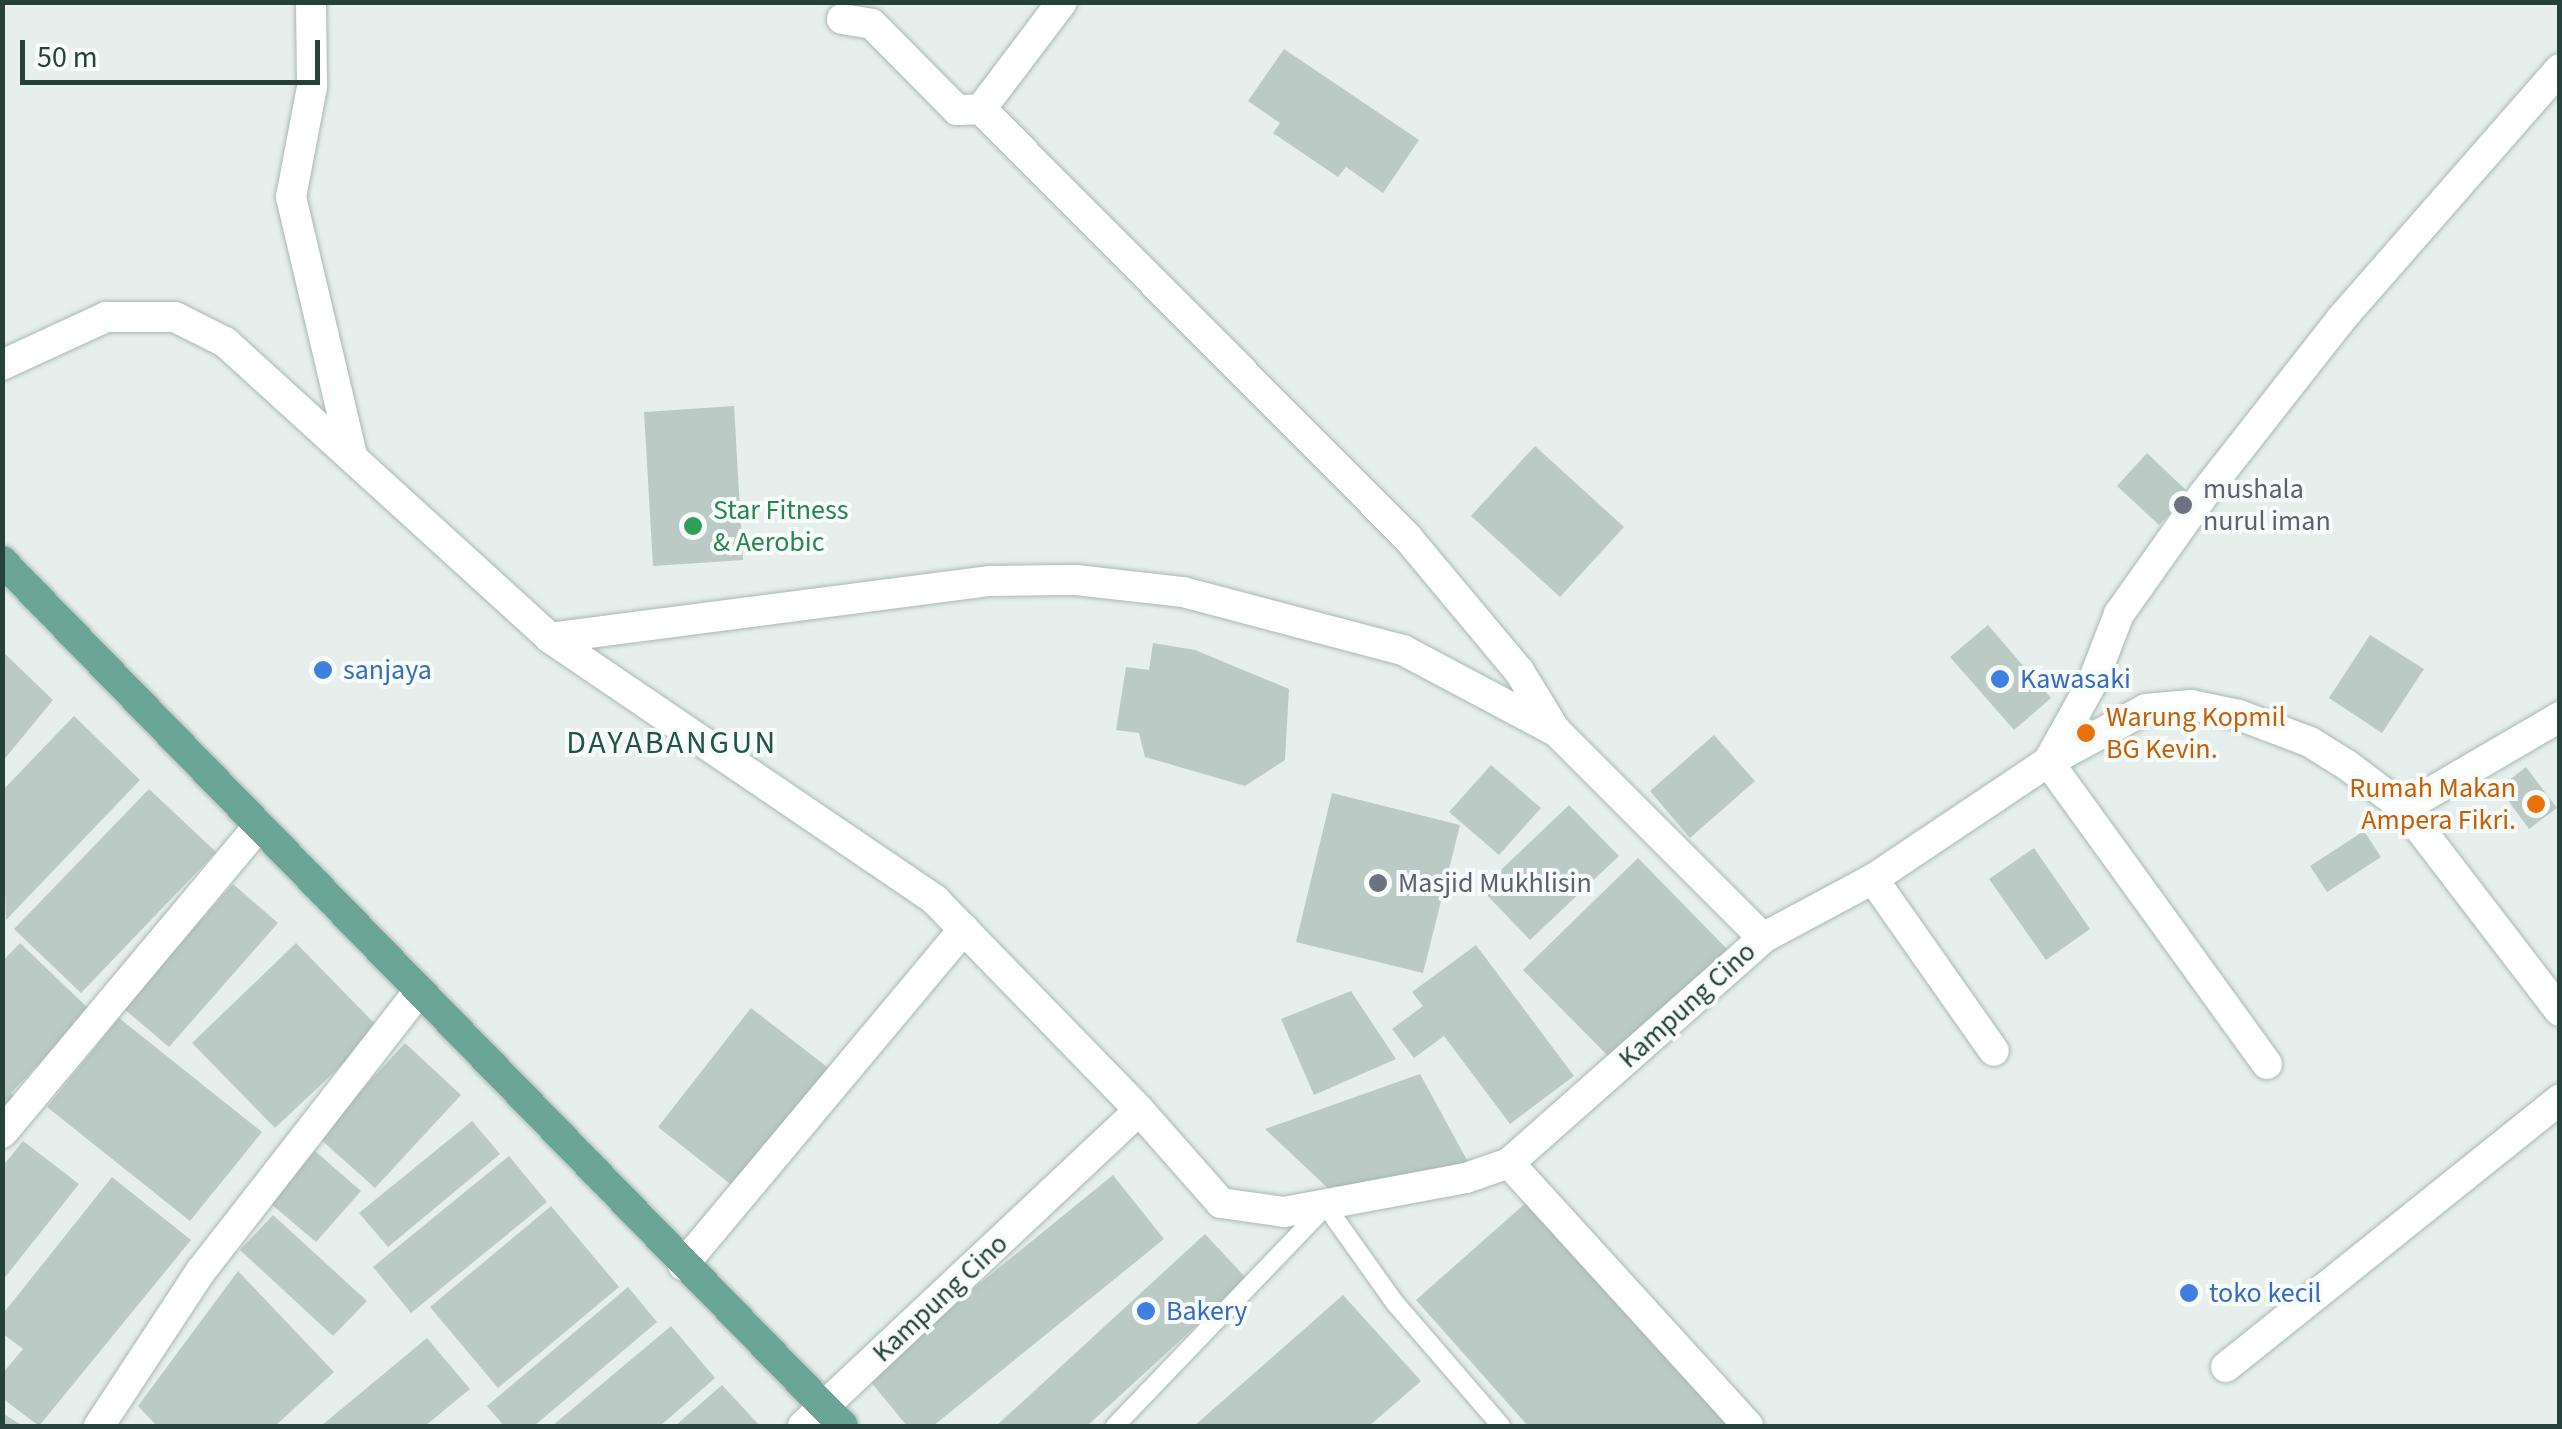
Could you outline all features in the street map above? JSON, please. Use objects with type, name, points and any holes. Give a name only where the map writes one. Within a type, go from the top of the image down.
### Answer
[{"type":"main road","points":[[2,561],[683,1266],[823,1420]]},
{"type":"street","points":[[311,2],[312,87],[291,198],[352,456]]},
{"type":"street","points":[[981,109],[1062,2]]},
{"type":"street","points":[[842,19],[872,24],[957,110],[981,109],[1407,538],[1518,671],[1556,732],[1762,938]]},
{"type":"street","points":[[2267,1064],[2048,762],[2093,681],[2120,614],[2204,494],[2341,319],[2560,70]]},
{"type":"street","points":[[2,364],[106,317],[175,317],[225,342],[550,638],[859,842],[964,929],[1140,1110]]},
{"type":"street","points":[[550,638],[990,581],[1076,580],[1183,592],[1402,650],[1556,732]]},
{"type":"street","name":"Kampung Cino","points":[[823,1420],[1140,1110],[1221,1203],[1284,1212],[1466,1178],[1510,1163],[1762,938],[1872,878],[2048,762],[2146,709],[2191,705],[2310,742],[2404,808],[2560,1012]]},
{"type":"street","points":[[2404,808],[2560,718]]},
{"type":"street","points":[[2,1134],[258,827]]},
{"type":"street","points":[[1872,878],[1994,1051]]},
{"type":"street","points":[[683,1266],[964,929]]},
{"type":"street","points":[[106,1424],[201,1271],[417,994]]},
{"type":"street","points":[[2226,1367],[2560,1098]]},
{"type":"street","points":[[1510,1163],[1748,1426]]},
{"type":"lane","points":[[1115,1426],[1326,1206],[1395,1304],[1501,1426]]},
{"type":"building","points":[[1284,49],[1419,140],[1383,193],[1346,167],[1338,177],[1273,133],[1280,123],[1248,101]]},
{"type":"building","points":[[734,406],[743,560],[653,566],[644,412]]},
{"type":"building","points":[[1535,446],[1624,527],[1560,597],[1471,516]]},
{"type":"building","name":"mushala nurul iman","points":[[2147,453],[2189,493],[2159,525],[2117,486]]},
{"type":"building","points":[[1988,625],[2051,698],[2014,730],[1950,657]]},
{"type":"building","points":[[2370,635],[2424,669],[2382,733],[2329,698]]},
{"type":"building","points":[[1153,643],[1195,650],[1289,689],[1285,760],[1245,786],[1145,757],[1139,733],[1116,730],[1126,667],[1149,670]]},
{"type":"building","points":[[2,651],[53,700],[2,762]]},
{"type":"building","points":[[74,716],[140,780],[6,920],[2,791]]},
{"type":"building","points":[[1714,735],[1755,781],[1690,838],[1650,791]]},
{"type":"building","points":[[1491,765],[1541,808],[1499,855],[1449,812]]},
{"type":"building","points":[[2526,767],[2557,808],[2529,829],[2499,788]]},
{"type":"building","points":[[149,789],[216,852],[81,993],[14,929]]},
{"type":"building","name":"Masjid Mukhlisin","points":[[1332,793],[1460,825],[1423,973],[1296,942]]},
{"type":"building","points":[[1569,805],[1619,856],[1530,940],[1481,889]]},
{"type":"building","points":[[2364,831],[2381,857],[2327,892],[2310,866]]},
{"type":"building","points":[[2034,848],[2090,929],[2046,960],[1989,879]]},
{"type":"building","points":[[1638,858],[1728,950],[1613,1061],[1523,970]]},
{"type":"building","points":[[233,884],[278,923],[169,1047],[123,1008]]},
{"type":"building","points":[[20,943],[90,1010],[11,1093],[18,1099],[2,1115],[2,962]]},
{"type":"building","points":[[296,943],[380,1029],[275,1128],[192,1043]]},
{"type":"building","points":[[1476,945],[1574,1076],[1510,1124],[1444,1036],[1414,1058],[1392,1029],[1423,1006],[1412,992]]},
{"type":"building","points":[[1351,991],[1396,1059],[1314,1095],[1281,1019]]},
{"type":"building","points":[[751,1008],[831,1070],[738,1190],[658,1127]]},
{"type":"building","points":[[119,1018],[262,1132],[190,1221],[47,1107]]},
{"type":"building","points":[[405,1043],[461,1095],[375,1188],[318,1137]]},
{"type":"building","points":[[1420,1074],[1468,1162],[1332,1192],[1265,1129]]},
{"type":"building","points":[[472,1121],[500,1154],[388,1247],[359,1213]]},
{"type":"building","points":[[23,1141],[79,1184],[2,1281],[2,1167]]},
{"type":"building","points":[[315,1151],[361,1191],[316,1242],[270,1203]]},
{"type":"building","points":[[509,1156],[547,1202],[411,1313],[373,1267]]},
{"type":"building","points":[[1113,1175],[1164,1239],[933,1426],[907,1426],[866,1376]]},
{"type":"building","points":[[112,1177],[191,1240],[39,1426],[2,1398],[2,1374],[23,1349],[2,1333],[2,1315]]},
{"type":"building","points":[[1528,1201],[1728,1426],[1528,1426],[1416,1300]]},
{"type":"building","points":[[551,1206],[619,1287],[498,1388],[430,1307]]},
{"type":"building","points":[[273,1215],[367,1301],[333,1336],[240,1250]]},
{"type":"building","points":[[1205,1234],[1247,1279],[1087,1426],[996,1426]]},
{"type":"building","points":[[238,1271],[334,1372],[275,1426],[157,1426],[138,1406]]},
{"type":"building","points":[[628,1287],[657,1322],[534,1426],[504,1426],[487,1406]]},
{"type":"building","points":[[1343,1295],[1421,1381],[1369,1426],[1194,1426]]},
{"type":"building","points":[[671,1326],[715,1378],[660,1426],[552,1426]]},
{"type":"building","points":[[427,1338],[470,1389],[425,1426],[321,1426]]},
{"type":"building","points":[[722,1385],[760,1426],[675,1426]]},
{"type":"building","points":[[2,1413],[23,1426],[2,1426]]},
{"type":"place","name":"mushala nurul iman","points":[[2183,505]]},
{"type":"place","name":"Star Fitness & Aerobic","points":[[693,526]]},
{"type":"place","name":"sanjaya","points":[[323,670]]},
{"type":"place","name":"Kawasaki","points":[[2000,679]]},
{"type":"place","name":"Warung Kopmil BG Kevin.","points":[[2086,733]]},
{"type":"place","name":"Rumah Makan Ampera Fikri.","points":[[2536,804]]},
{"type":"place","name":"Masjid Mukhlisin","points":[[1378,883]]},
{"type":"place","name":"toko kecil","points":[[2189,1293]]},
{"type":"place","name":"Bakery","points":[[1146,1311]]},
{"type":"district","name":"DAYABANGUN","points":[[672,743]]}]
